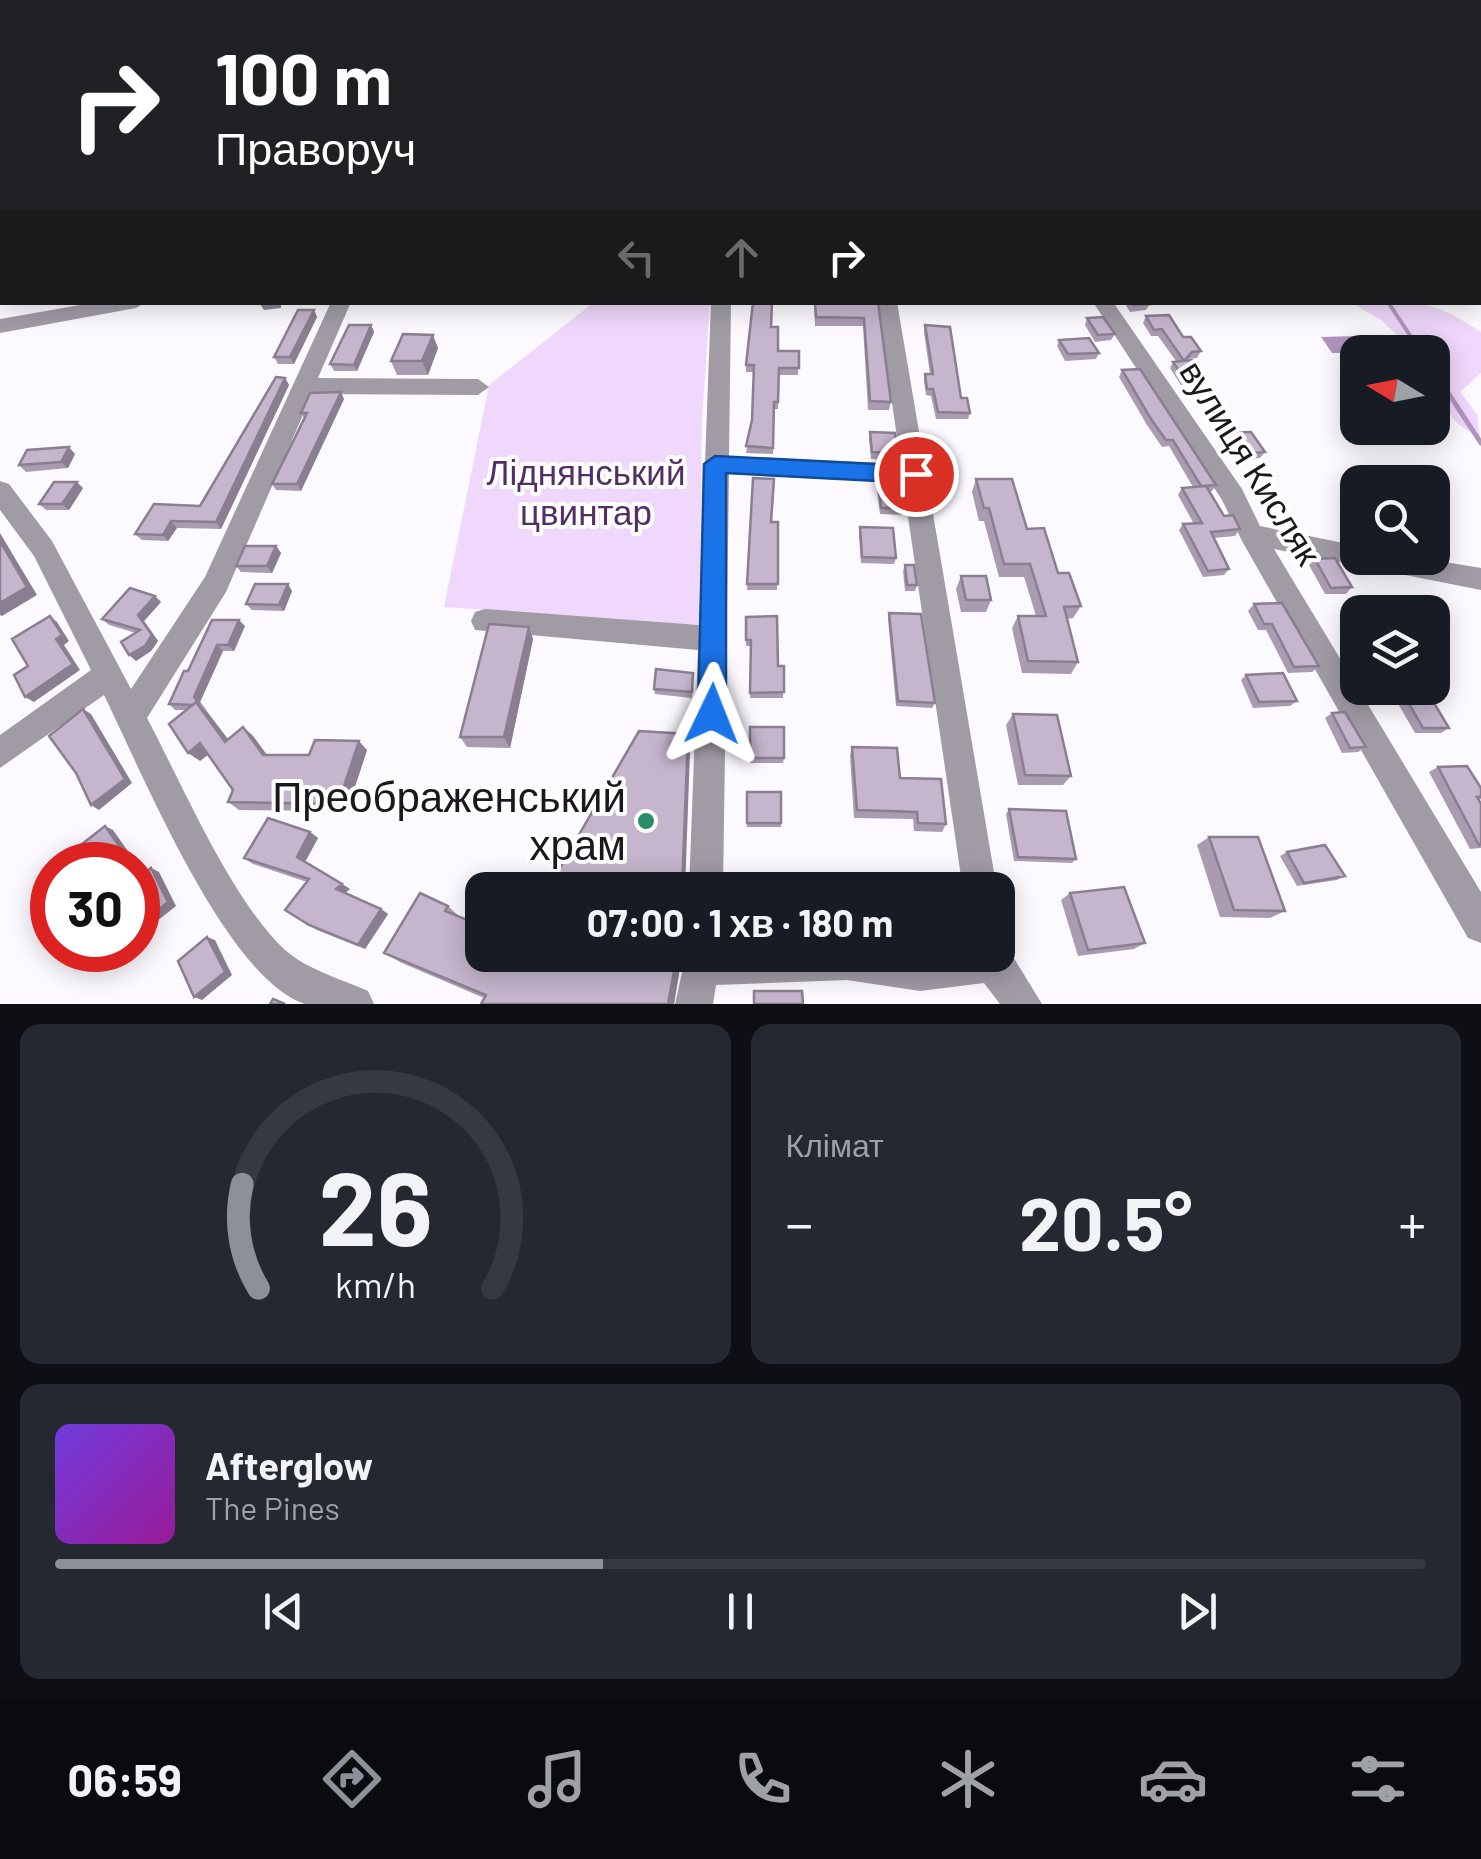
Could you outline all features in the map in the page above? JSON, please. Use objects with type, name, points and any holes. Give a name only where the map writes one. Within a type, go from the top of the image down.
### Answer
[{"type":"street","points":[[132,714],[216,584],[341,305]]},
{"type":"street","points":[[707,872],[721,305]]},
{"type":"street","points":[[888,305],[977,872]]},
{"type":"street","name":"вулиця Кисляк","points":[[1105,305],[1232,496],[1481,925]]},
{"type":"street","points":[[0,326],[93,306]]},
{"type":"street","points":[[306,386],[478,387]]},
{"type":"street","points":[[715,464],[916,474]]},
{"type":"street","points":[[0,491],[42,549],[132,714],[228,906],[273,963],[322,993],[355,1004]]},
{"type":"street","points":[[1251,534],[1340,553]]},
{"type":"street","points":[[1450,573],[1481,579]]},
{"type":"street","points":[[485,621],[715,639]]},
{"type":"street","points":[[0,753],[108,675]]},
{"type":"street","points":[[694,1004],[701,972]]},
{"type":"street","points":[[999,972],[1022,1004]]},
{"type":"green space","name":"Ліднянський цвинтар","points":[[590,305],[710,305],[702,421],[699,625],[444,607],[489,385]]},
{"type":"green space","points":[[1355,305],[1424,305],[1447,312],[1481,332],[1481,373],[1460,392],[1477,414],[1480,436],[1450,415],[1450,335],[1397,335]]},
{"type":"shaded area","points":[[1340,336],[1340,353],[1332,353],[1321,337]]},
{"type":"building","points":[[753,305],[772,305],[771,327],[778,327],[778,351],[799,351],[799,368],[779,368],[773,448],[746,446],[752,420],[754,365],[746,365]]},
{"type":"building","points":[[815,305],[878,305],[891,402],[870,401],[864,318],[816,317]]},
{"type":"building","points":[[298,310],[314,310],[290,357],[274,357]]},
{"type":"building","points":[[1169,315],[1183,337],[1191,337],[1201,351],[1192,352],[1184,361],[1162,329],[1154,330],[1146,316]]},
{"type":"building","points":[[1103,317],[1115,334],[1098,335],[1087,318]]},
{"type":"building","points":[[349,325],[371,325],[354,365],[330,364]]},
{"type":"building","points":[[925,325],[950,327],[961,398],[967,398],[970,413],[938,412],[933,389],[927,389],[925,374],[933,374]]},
{"type":"building","points":[[403,334],[433,335],[422,361],[391,361]]},
{"type":"building","points":[[1089,338],[1099,353],[1068,354],[1059,340]]},
{"type":"building","points":[[1192,360],[1204,377],[1185,379],[1173,362]]},
{"type":"building","points":[[1140,369],[1216,485],[1201,486],[1173,440],[1166,440],[1151,419],[1122,370]]},
{"type":"building","points":[[276,377],[285,378],[216,522],[171,521],[163,535],[135,534],[154,504],[200,506]]},
{"type":"building","points":[[341,392],[297,484],[272,484],[307,413],[301,413],[310,393]]},
{"type":"building","points":[[870,432],[895,433],[898,453],[872,452]]},
{"type":"building","points":[[1251,432],[1265,452],[1241,454],[1226,433]]},
{"type":"building","points":[[69,447],[61,462],[19,465],[27,450]]},
{"type":"building","points":[[753,478],[774,479],[771,522],[778,522],[778,584],[747,584]]},
{"type":"building","points":[[976,479],[1012,479],[1027,529],[1044,528],[1058,573],[1069,573],[1081,606],[1064,607],[1078,662],[1028,661],[1018,616],[1046,616],[1030,564],[1004,564],[989,508],[984,508]]},
{"type":"building","points":[[54,482],[77,482],[62,504],[39,504]]},
{"type":"building","points":[[879,484],[902,485],[906,508],[881,508]]},
{"type":"building","points":[[1206,486],[1224,516],[1233,515],[1240,529],[1211,532],[1229,569],[1208,571],[1183,524],[1202,523],[1182,488]]},
{"type":"building","points":[[860,527],[893,528],[896,558],[862,557]]},
{"type":"building","points":[[0,541],[27,587],[0,603]]},
{"type":"building","points":[[245,546],[276,546],[267,566],[236,566]]},
{"type":"building","points":[[1335,558],[1340,575],[1345,575],[1352,587],[1331,588],[1315,559]]},
{"type":"building","points":[[905,565],[914,565],[917,585],[907,585]]},
{"type":"building","points":[[961,576],[986,576],[991,600],[966,600]]},
{"type":"building","points":[[255,584],[288,584],[279,605],[246,604]]},
{"type":"building","points":[[130,588],[155,596],[138,615],[152,635],[145,646],[129,655],[121,642],[140,630],[102,619]]},
{"type":"building","points":[[1282,603],[1319,666],[1294,667],[1272,624],[1264,624],[1254,604]]},
{"type":"building","points":[[889,613],[921,614],[935,703],[898,701]]},
{"type":"building","points":[[50,616],[62,635],[56,639],[73,664],[25,697],[14,675],[28,666],[12,639]]},
{"type":"building","points":[[777,616],[778,666],[784,666],[784,692],[750,693],[751,640],[746,640],[746,617]]},
{"type":"building","points":[[212,620],[239,620],[228,645],[217,645],[194,697],[200,705],[169,704],[184,671],[188,671]]},
{"type":"building","points":[[489,624],[529,627],[504,737],[460,737]]},
{"type":"building","points":[[656,669],[693,673],[692,692],[654,689]]},
{"type":"building","points":[[1283,673],[1297,701],[1259,702],[1246,675]]},
{"type":"building","points":[[196,702],[225,742],[243,727],[263,755],[309,755],[315,740],[359,741],[338,804],[228,802],[233,790],[200,743],[188,753],[169,724]]},
{"type":"building","points":[[1410,705],[1435,705],[1449,728],[1423,728]]},
{"type":"building","points":[[83,709],[125,779],[91,805],[76,773],[49,736]]},
{"type":"building","points":[[1345,712],[1366,747],[1350,748],[1332,713]]},
{"type":"building","points":[[1013,714],[1057,715],[1071,776],[1025,775]]},
{"type":"building","points":[[750,727],[784,727],[784,758],[750,758]]},
{"type":"building","name":"Преображенський храм","points":[[639,731],[688,734],[683,872],[557,872]]},
{"type":"building","points":[[852,747],[897,748],[900,778],[941,779],[946,824],[918,823],[917,812],[857,810]]},
{"type":"building","points":[[1467,766],[1481,788],[1481,797],[1477,797],[1481,804],[1479,845],[1438,767]]},
{"type":"building","points":[[747,792],[781,792],[781,823],[747,823]]},
{"type":"building","points":[[1009,809],[1066,811],[1076,859],[1018,857]]},
{"type":"building","points":[[268,818],[310,832],[297,857],[342,884],[336,889],[381,909],[358,945],[309,925],[285,910],[309,879],[244,858]]},
{"type":"building","points":[[105,826],[116,842],[85,842]]},
{"type":"building","points":[[1209,837],[1258,837],[1285,911],[1234,910]]},
{"type":"building","points":[[1325,845],[1345,876],[1304,883],[1287,852]]},
{"type":"building","points":[[160,886],[168,902],[160,909]]},
{"type":"building","points":[[1124,887],[1145,943],[1088,950],[1070,893]]},
{"type":"building","points":[[420,893],[448,906],[445,911],[465,919],[465,972],[674,972],[668,1004],[481,1004],[486,995],[384,953]]},
{"type":"building","points":[[207,937],[225,972],[194,997],[178,961]]},
{"type":"building","points":[[754,991],[802,991],[803,1004],[754,1004]]},
{"type":"waterway","points":[[1390,305],[1410,335]]},
{"type":"waterway","points":[[1450,396],[1481,443]]},
{"type":"place","name":"Преображенський храм","points":[[646,821]]},
{"type":"route","points":[[712,714],[715,464],[916,474]]}]
